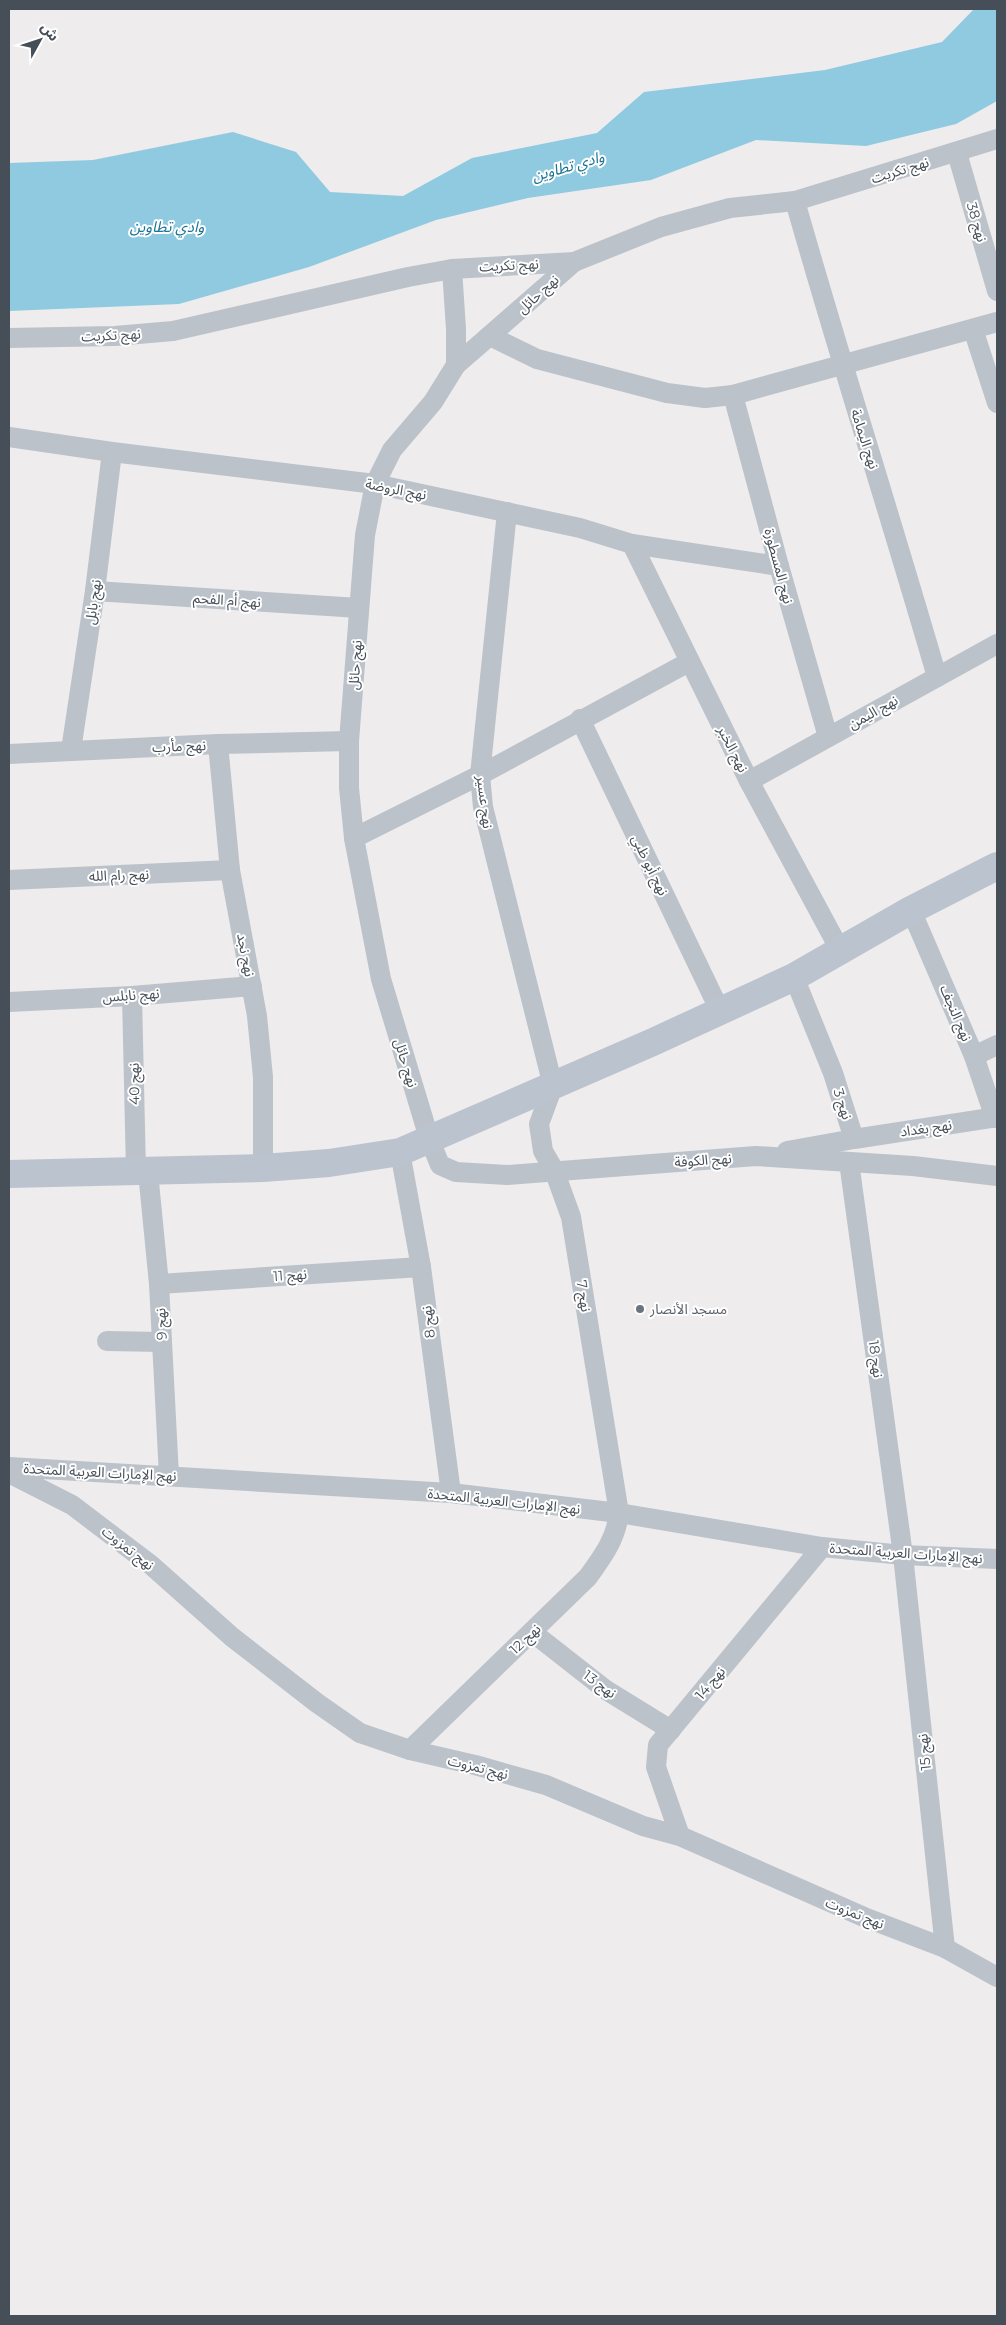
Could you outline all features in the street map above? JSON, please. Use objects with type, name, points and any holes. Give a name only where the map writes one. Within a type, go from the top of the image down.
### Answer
[{"type":"main road","points":[[9,1174],[264,1168],[329,1163],[400,1152],[794,977],[911,910],[997,866]]},
{"type":"street","name":"نهج تكريت","points":[[9,338],[115,336],[173,331],[408,277],[452,269],[574,262],[661,227],[730,208],[795,201],[957,153],[997,139]]},
{"type":"street","name":"نهج 38","points":[[957,153],[997,291]]},
{"type":"street","name":"نهج اليمامة","points":[[795,201],[842,365],[894,527],[937,676]]},
{"type":"street","name":"نهج حائل","points":[[429,1138],[381,979],[354,838],[349,788],[349,741],[365,535],[375,484],[392,450],[432,402],[456,365],[574,262]]},
{"type":"street","points":[[452,269],[456,365]]},
{"type":"street","points":[[490,336],[545,361],[667,393],[705,398],[733,395],[997,322]]},
{"type":"street","points":[[974,329],[997,403]]},
{"type":"street","name":"نهج المسطورة","points":[[733,395],[778,566],[828,737]]},
{"type":"street","name":"نهج الروضة","points":[[9,438],[375,484],[580,528],[632,544],[778,566]]},
{"type":"street","name":"نهج بابل","points":[[71,750],[95,591],[112,452]]},
{"type":"street","name":"نهج عسير","points":[[507,512],[480,774],[483,807],[493,853],[552,1086]]},
{"type":"street","name":"نهج الخبر","points":[[632,544],[749,781],[840,950]]},
{"type":"street","name":"نهج أم الفحم","points":[[95,591],[359,608]]},
{"type":"street","name":"نهج اليمن","points":[[749,781],[997,644]]},
{"type":"street","points":[[354,838],[480,774],[690,662]]},
{"type":"street","name":"نهج أبو ظبي","points":[[580,719],[720,1011]]},
{"type":"street","name":"نهج مأرب","points":[[9,754],[218,744],[349,741]]},
{"type":"street","name":"نهج نجد","points":[[218,744],[230,870],[252,986],[263,1077],[264,1168]]},
{"type":"street","name":"نهج رام الله","points":[[9,880],[230,870]]},
{"type":"street","name":"نهج النجف","points":[[911,910],[974,1056],[996,1117]]},
{"type":"street","name":"نهج 3","points":[[756,1156],[854,1139],[833,1073],[794,977]]},
{"type":"street","name":"نهج نابلس","points":[[9,1002],[132,996],[252,986]]},
{"type":"street","name":"نهج 40","points":[[132,996],[142,1172]]},
{"type":"street","points":[[974,1056],[997,1045]]},
{"type":"street","name":"نهج 7","points":[[552,1086],[539,1124],[542,1152],[554,1170],[571,1217],[620,1513]]},
{"type":"street","name":"نهج بغداد","points":[[854,1139],[996,1117]]},
{"type":"street","name":"نهج الكوفة","points":[[429,1138],[440,1165],[456,1172],[507,1175],[756,1156],[913,1166],[997,1176]]},
{"type":"street","name":"نهج 8","points":[[400,1152],[421,1267],[451,1493]]},
{"type":"street","name":"نهج 18","points":[[848,1162],[902,1555]]},
{"type":"street","name":"نهج 9","points":[[142,1172],[159,1284],[169,1476]]},
{"type":"street","name":"نهج 11","points":[[159,1284],[421,1267]]},
{"type":"street","points":[[107,1341],[162,1342]]},
{"type":"street","name":"نهج الإمارات العربية المتحدة","points":[[9,1467],[451,1493],[620,1513],[822,1547],[902,1555],[997,1559]]},
{"type":"street","name":"نهج تمزوت","points":[[9,1473],[72,1505],[151,1564],[232,1637],[360,1733],[410,1750],[475,1765],[546,1785],[643,1826],[680,1836],[864,1917],[945,1948],[997,1977]]},
{"type":"street","name":"نهج 12","points":[[410,1750],[588,1576],[604,1555],[617,1532],[620,1513]]},
{"type":"street","name":"نهج 14","points":[[680,1836],[656,1767],[658,1745],[822,1547]]},
{"type":"street","name":"نهج 15","points":[[902,1555],[945,1948]]},
{"type":"street","name":"نهج 13","points":[[532,1632],[606,1690],[671,1730]]},
{"type":"water","name":"وادي تطاوين","points":[[974,9],[997,9],[997,101],[956,124],[866,146],[756,140],[651,180],[528,198],[436,220],[309,267],[179,304],[9,311],[9,163],[93,160],[233,132],[296,152],[330,192],[403,196],[472,158],[597,133],[644,92],[825,70],[942,42]]},
{"type":"place","name":"مسجد الأنصار","points":[[640,1309]]}]
